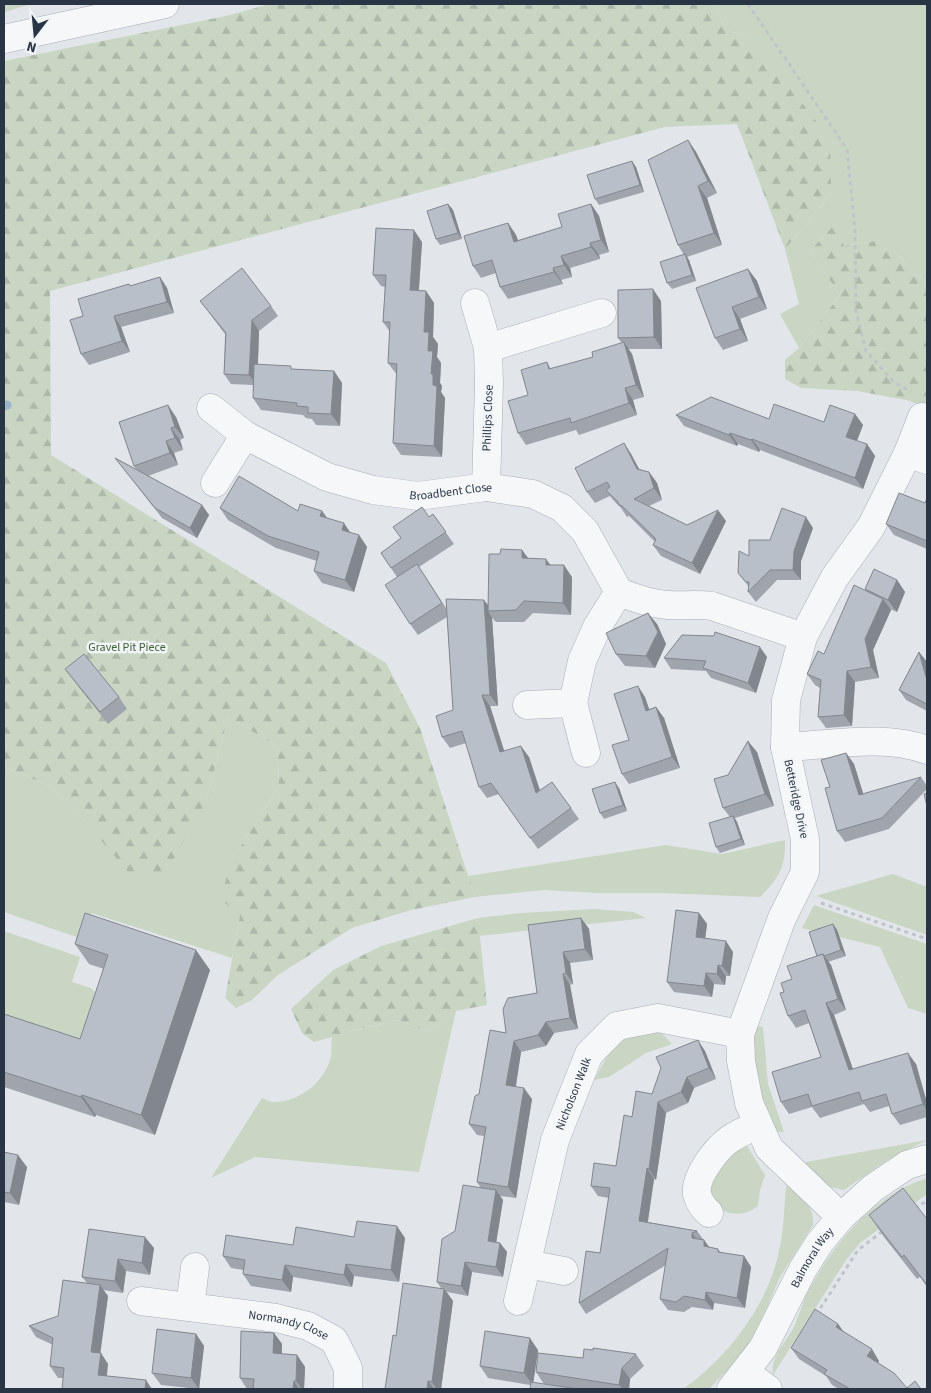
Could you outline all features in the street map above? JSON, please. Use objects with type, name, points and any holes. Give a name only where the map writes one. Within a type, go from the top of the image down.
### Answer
[{"type":"street","points":[[4,39],[100,10],[165,4]]},
{"type":"street","name":"Phillips Close","points":[[475,304],[488,348],[489,384],[486,487]]},
{"type":"street","points":[[488,348],[602,313]]},
{"type":"street","name":"Betteridge Drive","points":[[841,1217],[769,1148],[749,1103],[741,1061],[740,1034],[782,918],[805,872],[806,839],[785,747],[786,700],[803,637],[835,577],[918,456],[920,407]]},
{"type":"street","name":"Broadbent Close","points":[[211,408],[245,436],[327,477],[373,490],[418,496],[486,487],[533,494],[562,508],[585,531],[619,592]]},
{"type":"street","points":[[215,483],[245,436]]},
{"type":"street","points":[[586,753],[573,703],[582,661],[597,627],[619,592],[667,605],[699,604],[712,606],[803,637]]},
{"type":"street","points":[[528,705],[573,703]]},
{"type":"street","points":[[785,747],[878,742],[914,745],[927,750]]},
{"type":"street","name":"Nicholson Walk","points":[[518,1301],[555,1140],[589,1054],[617,1026],[658,1018],[740,1034]]},
{"type":"street","points":[[709,1214],[701,1205],[696,1192],[701,1176],[712,1156],[730,1139],[758,1124]]},
{"type":"street","name":"Balmoral Way","points":[[738,1380],[763,1348],[807,1262],[820,1242],[841,1217],[873,1188],[900,1169],[927,1159]]},
{"type":"street","points":[[527,1264],[564,1271]]},
{"type":"street","points":[[190,1307],[195,1267]]},
{"type":"street","name":"Normandy Close","points":[[141,1302],[276,1318],[308,1326],[334,1340],[348,1368],[348,1389]]},
{"type":"street","points":[[738,1380],[768,1389]]},
{"type":"path","points":[[748,4],[847,149],[855,231],[856,312],[866,351],[920,407]]},
{"type":"path","points":[[795,894],[927,939]]},
{"type":"path","points":[[913,1210],[927,1202]]},
{"type":"path","points":[[816,1316],[858,1250],[890,1227]]},
{"type":"green space","points":[[4,4],[32,4],[4,12]]},
{"type":"green space","name":"Gravel Pit Piece","points":[[270,4],[715,4],[725,30],[751,37],[830,139],[831,194],[785,249],[737,124],[665,127],[50,291],[51,455],[386,663],[420,728],[475,897],[411,910],[352,928],[278,975],[252,1000],[236,1008],[225,998],[240,915],[220,899],[232,860],[279,786],[277,746],[228,717],[206,802],[164,876],[128,872],[84,820],[47,785],[4,767],[4,61],[226,16]]},
{"type":"green space","points":[[715,4],[927,4],[927,283],[882,240],[843,246],[834,225],[810,251],[840,295],[799,348],[780,314],[799,304],[785,249],[831,194],[751,37],[725,30]]},
{"type":"green space","points":[[834,225],[844,246],[882,240],[927,283],[927,407],[906,400],[857,391],[801,388],[785,379],[785,360],[799,348],[840,295],[810,251]]},
{"type":"green space","points":[[228,717],[277,746],[279,786],[232,860],[240,914],[232,958],[91,913],[82,939],[4,912],[4,767],[47,785],[84,820],[206,802]]},
{"type":"green space","points":[[785,840],[783,865],[780,872],[760,897],[544,890],[475,897],[468,876],[666,845],[722,854]]},
{"type":"green space","points":[[893,874],[927,887],[927,935],[816,896]]},
{"type":"green space","points":[[814,905],[927,944],[927,1014],[908,1008],[880,947],[802,928]]},
{"type":"green space","points":[[594,909],[633,912],[646,918],[479,936],[478,918],[521,913]]},
{"type":"green space","points":[[478,918],[487,1005],[456,1011],[429,1032],[398,1020],[314,1042],[302,1033],[291,1009],[333,970],[381,946]]},
{"type":"green space","points":[[4,931],[80,957],[72,982],[91,988],[104,1003],[87,1046],[4,1020]]},
{"type":"green space","points":[[456,1011],[419,1172],[255,1157],[211,1178],[262,1098],[273,1102],[292,1099],[310,1089],[317,1082],[328,1065],[331,1056],[332,1036],[398,1020],[429,1032]]},
{"type":"green space","points":[[756,1026],[763,1027],[768,1084],[784,1132],[773,1132],[757,1096],[753,1044]]},
{"type":"green space","points":[[656,1027],[672,1044],[646,1053],[609,1077],[594,1080],[611,1049],[623,1036]]},
{"type":"green space","points":[[927,1140],[889,1159],[844,1190],[825,1186],[803,1168],[806,1162]]},
{"type":"green space","points":[[744,1141],[765,1175],[760,1190],[758,1206],[746,1213],[739,1214],[728,1212],[713,1204],[708,1195],[708,1176]]},
{"type":"green space","points":[[927,1178],[927,1194],[860,1243],[846,1260],[773,1375],[776,1356],[794,1327],[818,1274],[836,1247],[869,1211],[882,1201],[903,1188]]},
{"type":"green space","points":[[786,1186],[790,1187],[807,1203],[812,1213],[813,1225],[780,1277],[759,1326],[740,1357],[709,1389],[683,1389],[700,1376],[730,1346],[756,1310],[766,1291],[774,1271],[781,1243]]},
{"type":"building","points":[[688,140],[708,181],[698,186],[714,233],[678,245],[648,160]]},
{"type":"building","points":[[632,161],[640,185],[595,199],[587,175]]},
{"type":"building","points":[[448,204],[458,233],[436,239],[427,211]]},
{"type":"building","points":[[591,204],[601,240],[590,243],[591,247],[561,256],[564,265],[553,268],[554,272],[500,287],[492,260],[473,266],[464,236],[508,223],[514,242],[562,227],[558,214]]},
{"type":"building","points":[[376,228],[414,230],[410,290],[426,291],[424,332],[429,332],[428,351],[433,351],[431,374],[433,374],[433,385],[437,386],[434,446],[393,443],[397,364],[388,363],[390,322],[383,322],[386,275],[373,275]]},
{"type":"building","points":[[685,254],[692,275],[667,283],[660,262]]},
{"type":"building","points":[[242,268],[271,306],[252,320],[249,375],[224,374],[226,333],[200,301]]},
{"type":"building","points":[[748,269],[759,297],[732,307],[740,329],[715,338],[696,288]]},
{"type":"building","points":[[160,277],[167,302],[114,316],[122,341],[81,354],[70,320],[83,316],[78,299]]},
{"type":"building","points":[[653,289],[654,337],[618,338],[618,290]]},
{"type":"building","points":[[624,342],[636,385],[625,388],[629,403],[571,423],[570,418],[518,433],[508,401],[528,395],[521,370],[547,362],[549,369],[593,357],[592,352]]},
{"type":"building","points":[[254,364],[291,366],[291,369],[334,371],[331,414],[308,413],[308,407],[297,406],[297,403],[253,398]]},
{"type":"building","points":[[711,397],[769,419],[774,404],[824,422],[830,405],[855,414],[846,437],[867,444],[855,478],[752,439],[730,433],[729,435],[676,415]]},
{"type":"building","points":[[168,405],[175,427],[171,428],[175,438],[166,441],[170,453],[134,466],[119,422]]},
{"type":"building","points":[[624,443],[637,469],[649,472],[654,488],[634,499],[687,525],[718,510],[692,563],[653,545],[656,539],[620,506],[606,490],[610,487],[607,482],[587,492],[575,468]]},
{"type":"building","points":[[115,458],[202,505],[190,528],[155,508]]},
{"type":"building","points":[[239,476],[298,511],[300,504],[322,511],[320,516],[344,523],[342,530],[359,535],[345,580],[314,571],[319,552],[268,536],[220,508]]},
{"type":"building","points":[[899,493],[925,503],[927,498],[927,541],[886,524]]},
{"type":"building","points":[[422,507],[429,517],[433,514],[446,532],[391,568],[381,553],[401,538],[393,527]]},
{"type":"building","points":[[782,508],[806,517],[794,551],[793,570],[770,570],[748,592],[749,582],[746,582],[738,573],[739,551],[749,556],[749,540],[770,540]]},
{"type":"building","points":[[501,549],[522,550],[522,558],[546,559],[546,565],[564,565],[563,603],[524,601],[516,610],[488,611],[489,554],[500,554]]},
{"type":"building","points":[[417,564],[442,603],[410,624],[385,585]]},
{"type":"building","points":[[874,569],[897,580],[888,600],[865,589]]},
{"type":"building","points":[[854,585],[883,599],[865,639],[871,667],[847,671],[844,715],[818,717],[821,680],[807,674],[818,651],[824,654]]},
{"type":"building","points":[[446,599],[484,600],[490,695],[482,695],[500,752],[521,746],[536,793],[552,782],[571,808],[530,838],[491,783],[479,787],[462,731],[442,737],[436,716],[453,710]]},
{"type":"building","points":[[648,613],[658,632],[646,656],[616,654],[606,633]]},
{"type":"building","points":[[715,632],[760,647],[748,683],[703,668],[706,661],[664,658],[682,635],[714,636]]},
{"type":"building","points":[[919,652],[927,676],[927,704],[899,690]]},
{"type":"building","points":[[84,654],[119,697],[100,712],[65,669]]},
{"type":"building","points":[[638,686],[646,711],[656,707],[672,757],[622,774],[612,745],[629,740],[614,694]]},
{"type":"building","points":[[748,741],[765,794],[723,808],[714,779],[728,775]]},
{"type":"building","points":[[846,753],[859,795],[921,777],[882,818],[837,831],[825,788],[830,787],[821,760]]},
{"type":"building","points":[[615,782],[623,805],[600,813],[592,789]]},
{"type":"building","points":[[927,793],[927,806],[924,794]]},
{"type":"building","points":[[733,816],[741,839],[716,847],[709,823]]},
{"type":"building","points":[[676,910],[699,913],[696,937],[726,941],[722,966],[718,965],[717,974],[706,973],[704,986],[667,982]]},
{"type":"building","points":[[85,913],[196,950],[141,1115],[4,1072],[4,1014],[80,1039],[108,955],[75,944]]},
{"type":"building","points":[[581,918],[585,949],[563,952],[566,973],[563,974],[570,1018],[546,1022],[538,1035],[514,1041],[506,1085],[524,1088],[508,1187],[477,1182],[486,1127],[469,1124],[475,1096],[479,1094],[490,1030],[506,1033],[503,1009],[508,998],[537,993],[528,925]]},
{"type":"building","points":[[833,924],[841,950],[824,956],[823,954],[817,956],[809,932]]},
{"type":"building","points":[[823,954],[838,999],[826,1003],[849,1070],[908,1053],[923,1104],[892,1114],[886,1094],[862,1101],[859,1092],[812,1106],[808,1094],[781,1102],[772,1072],[821,1057],[805,1010],[788,1016],[780,993],[784,992],[781,983],[792,979],[787,966]]},
{"type":"building","points":[[698,1040],[709,1068],[687,1077],[681,1092],[658,1102],[649,1169],[647,1168],[639,1221],[697,1231],[692,1233],[692,1238],[704,1240],[704,1246],[718,1249],[718,1252],[744,1256],[737,1298],[706,1292],[705,1300],[684,1296],[676,1302],[660,1299],[668,1248],[579,1303],[586,1251],[600,1253],[610,1188],[591,1186],[594,1163],[616,1166],[624,1115],[632,1117],[636,1091],[652,1094],[661,1068],[656,1057]]},
{"type":"building","points":[[4,1152],[18,1155],[10,1193],[4,1192]]},
{"type":"building","points":[[463,1185],[496,1190],[488,1241],[500,1243],[496,1267],[465,1262],[461,1286],[437,1282],[442,1239],[455,1231]]},
{"type":"building","points":[[903,1188],[927,1219],[927,1285],[869,1215]]},
{"type":"building","points":[[357,1221],[397,1226],[391,1270],[346,1264],[344,1275],[285,1265],[282,1280],[243,1274],[245,1260],[223,1256],[226,1235],[293,1245],[296,1227],[354,1237]]},
{"type":"building","points":[[89,1229],[145,1237],[142,1263],[118,1259],[115,1281],[82,1277]]},
{"type":"building","points":[[63,1280],[100,1285],[91,1352],[101,1353],[98,1375],[146,1380],[145,1389],[62,1389],[64,1368],[50,1366],[53,1338],[29,1326],[58,1316]]},
{"type":"building","points":[[403,1283],[444,1289],[432,1382],[428,1381],[427,1389],[385,1389],[393,1335],[396,1336]]},
{"type":"building","points":[[815,1309],[838,1324],[836,1327],[872,1349],[867,1356],[894,1373],[907,1388],[915,1381],[921,1389],[850,1389],[824,1374],[827,1370],[791,1348]]},
{"type":"building","points":[[157,1329],[196,1334],[191,1378],[152,1373]]},
{"type":"building","points":[[241,1331],[274,1333],[273,1353],[297,1355],[296,1381],[294,1381],[293,1389],[253,1389],[254,1379],[240,1378]]},
{"type":"building","points":[[485,1331],[530,1338],[524,1373],[480,1366]]},
{"type":"building","points":[[593,1348],[636,1354],[622,1368],[619,1385],[536,1372],[538,1353],[583,1358],[584,1349],[593,1350]]},
{"type":"building","points":[[531,1382],[578,1389],[530,1389]]}]
